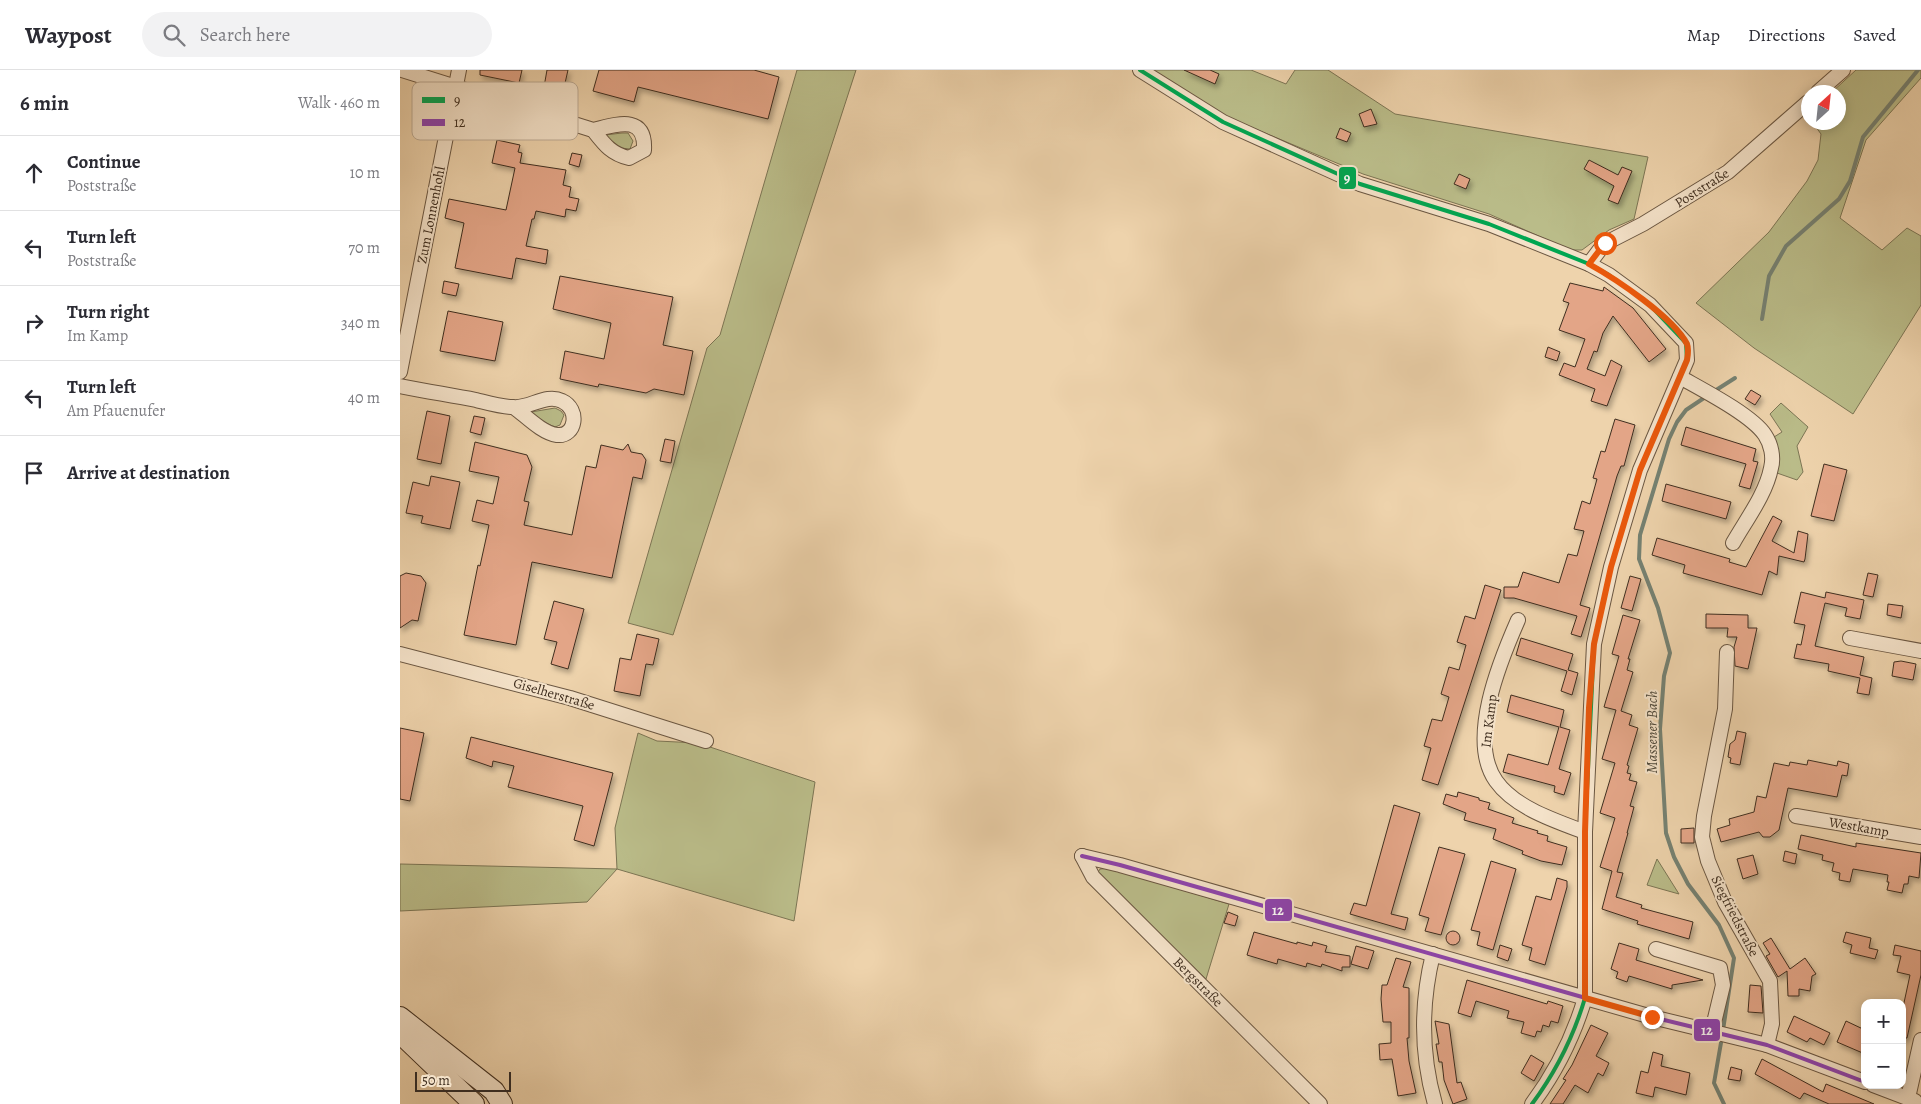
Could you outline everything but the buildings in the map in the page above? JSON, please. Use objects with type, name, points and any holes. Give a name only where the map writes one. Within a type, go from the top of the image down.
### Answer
[{"type":"main road","points":[[400,1017],[494,1091],[502,1104]]},
{"type":"main road","points":[[400,1032],[474,1104]]},
{"type":"street","points":[[402,70],[442,82]]},
{"type":"street","points":[[1140,70],[1223,122],[1360,184],[1489,224],[1589,264],[1609,275],[1650,305],[1686,343],[1687,360],[1634,488],[1611,567],[1596,634],[1589,708],[1585,832],[1585,998],[1580,1016],[1556,1064],[1532,1104]]},
{"type":"street","points":[[1826,85],[1843,70]]},
{"type":"street","name":"Poststraße","points":[[1589,264],[1604,244],[1643,224],[1728,172],[1801,108]]},
{"type":"street","points":[[578,125],[593,130]]},
{"type":"street","name":"Zum Lonnenhohl","points":[[400,372],[445,140]]},
{"type":"street","points":[[1680,377],[1760,429],[1766,435],[1772,453],[1769,476],[1733,543]]},
{"type":"street","points":[[400,386],[515,408]]},
{"type":"street","name":"Im Kamp","points":[[1518,620],[1495,680],[1487,716],[1484,741],[1489,769],[1496,782],[1524,804],[1556,821],[1585,832]]},
{"type":"street","points":[[1850,638],[1921,651]]},
{"type":"street","name":"Siegfriedstraße","points":[[1727,652],[1725,709],[1704,816],[1702,837],[1708,861],[1725,902],[1770,981],[1772,1024],[1766,1045]]},
{"type":"street","name":"Giselherstraße","points":[[400,654],[570,698],[706,741]]},
{"type":"street","name":"Westkamp","points":[[1796,816],[1921,837]]},
{"type":"street","name":"Bergstraße","points":[[1320,1104],[1093,877],[1082,856],[1433,954]]},
{"type":"street","points":[[1656,949],[1720,968],[1723,985],[1714,1031]]},
{"type":"street","points":[[1435,1104],[1428,1078],[1424,1017],[1425,986],[1433,954],[1652,1017],[1766,1045],[1861,1081]]},
{"type":"street","points":[[1911,1101],[1921,1040]]},
{"type":"street","points":[[1882,1089],[1921,1104]]},
{"type":"green space","points":[[797,70],[856,70],[673,635],[628,623],[707,348],[720,335]]},
{"type":"green space","points":[[1151,70],[1251,70],[1286,84],[1295,70],[1328,70],[1395,114],[1648,157],[1634,219],[1609,230],[1582,250],[1570,250],[1489,214],[1363,174],[1229,118]]},
{"type":"green space","points":[[1856,70],[1921,70],[1921,78],[1866,140],[1840,218],[1882,250],[1907,228],[1921,236],[1921,305],[1853,414],[1754,348],[1696,303],[1769,232],[1807,181],[1818,160],[1821,134],[1818,130],[1846,130],[1846,85],[1840,85]]},
{"type":"green space","points":[[628,133],[633,141],[630,149],[620,148],[605,135]]},
{"type":"green space","points":[[1781,403],[1808,427],[1797,446],[1803,472],[1797,480],[1777,473],[1779,458],[1774,437],[1782,432],[1770,414]]},
{"type":"green space","points":[[555,408],[564,415],[560,425],[555,427],[541,421],[531,412]]},
{"type":"green space","points":[[638,733],[657,741],[698,743],[815,782],[794,921],[617,869],[615,828]]},
{"type":"green space","points":[[1657,859],[1679,894],[1647,885]]},
{"type":"green space","points":[[400,864],[617,869],[587,902],[400,911]]},
{"type":"green space","points":[[1110,868],[1229,904],[1206,979],[1097,874],[1100,869]]},
{"type":"waterway","name":"Massener Bach","points":[[1762,319],[1769,276],[1786,246],[1839,199],[1850,181],[1863,137],[1918,70]]},
{"type":"waterway","name":"Massener Bach","points":[[1713,392],[1735,378]]},
{"type":"waterway","name":"Massener Bach","points":[[1707,396],[1686,410],[1677,422],[1669,439],[1640,535],[1639,559],[1658,608],[1670,653],[1664,676],[1660,729],[1666,833],[1674,857],[1688,884],[1719,925],[1734,958],[1723,1030]]},
{"type":"waterway","name":"Massener Bach","points":[[1722,1037],[1714,1083],[1724,1104]]},
{"type":"transit line","name":"9","points":[[1140,70],[1223,122],[1360,184],[1489,224],[1589,264],[1609,275],[1650,305],[1686,343],[1687,360],[1640,470],[1611,567],[1594,644],[1585,832],[1585,998],[1563,1053],[1532,1104]]},
{"type":"transit line","name":"12","points":[[1082,856],[1120,865],[1652,1017],[1767,1045],[1861,1080]]},
{"type":"route","points":[[1605,243],[1589,264],[1609,275],[1650,305],[1680,335],[1688,348],[1687,360],[1640,470],[1623,523],[1594,644],[1589,708],[1585,832],[1585,998],[1652,1017]]}]
